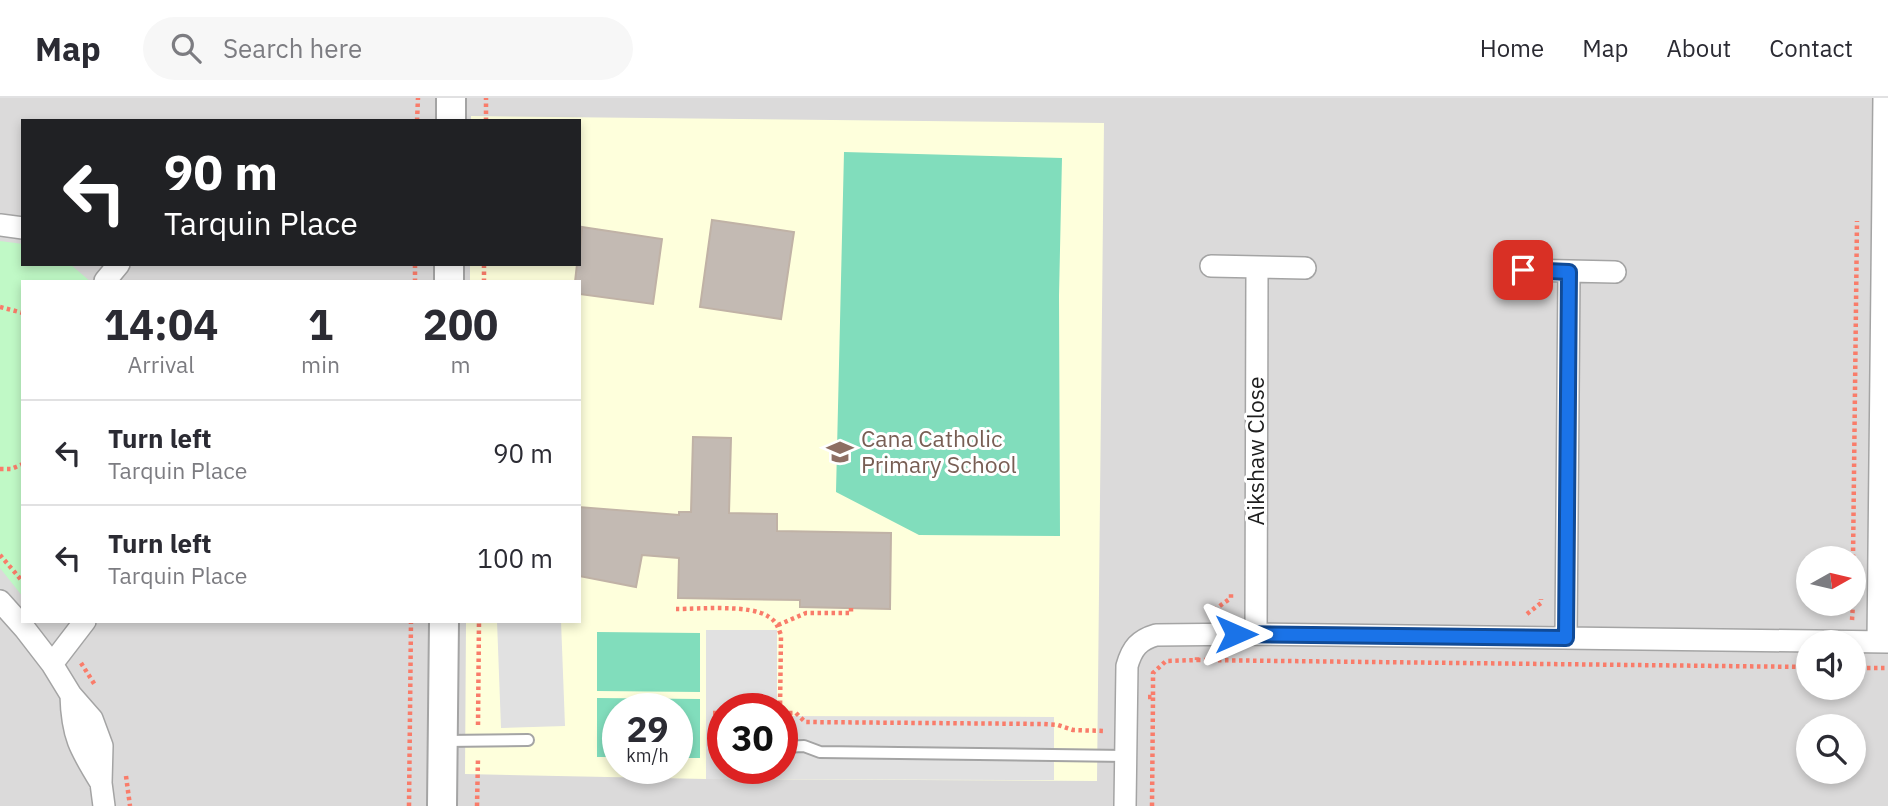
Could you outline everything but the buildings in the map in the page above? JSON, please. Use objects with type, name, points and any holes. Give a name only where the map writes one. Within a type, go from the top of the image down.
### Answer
[{"type":"street","points":[[451,98],[451,119]]},
{"type":"street","points":[[1125,806],[1127,666],[1130,655],[1143,639],[1156,635],[1883,642],[1884,98]]},
{"type":"street","points":[[0,225],[21,228]]},
{"type":"street","points":[[101,276],[116,266]]},
{"type":"street","points":[[1211,266],[1305,268]]},
{"type":"street","name":"Aikshaw Close","points":[[1256,634],[1257,268]]},
{"type":"street","points":[[1523,270],[1615,272]]},
{"type":"street","points":[[1566,638],[1569,272]]},
{"type":"street","points":[[0,601],[52,664],[71,695],[72,724],[83,753],[101,783],[104,806]]},
{"type":"street","points":[[52,664],[83,623]]},
{"type":"street","points":[[442,806],[444,623]]},
{"type":"lane","points":[[443,741],[528,740]]},
{"type":"lane","points":[[798,746],[820,752],[1126,756]]},
{"type":"path","points":[[417,119],[418,98]]},
{"type":"path","points":[[486,98],[486,119]]},
{"type":"path","points":[[1853,546],[1857,208]]},
{"type":"path","points":[[0,307],[21,312]]},
{"type":"path","points":[[0,469],[12,469],[21,465]]},
{"type":"path","points":[[0,555],[21,580]]},
{"type":"path","points":[[1197,660],[1197,611],[1217,610],[1231,598],[1231,584]]},
{"type":"path","points":[[1518,614],[1529,614],[1541,603],[1542,589]]},
{"type":"path","points":[[778,625],[806,612],[852,613],[851,608]]},
{"type":"path","points":[[676,609],[760,612],[771,617],[778,625],[781,635],[781,693]]},
{"type":"path","points":[[409,806],[411,623]]},
{"type":"path","points":[[478,806],[479,623]]},
{"type":"path","points":[[1496,637],[1496,664]]},
{"type":"path","points":[[1152,806],[1153,673],[1166,660],[1796,667]]},
{"type":"path","points":[[1866,668],[1888,668]]},
{"type":"path","points":[[798,715],[805,722],[1058,724],[1073,730],[1109,731],[1110,697],[1153,697]]},
{"type":"shaded area","points":[[0,98],[1888,98],[1888,806],[0,806]]},
{"type":"shaded area","name":"Cana Catholic Primary School","points":[[471,116],[1104,123],[1097,781],[798,779],[798,693],[707,693],[707,779],[693,779],[693,693],[602,693],[602,777],[465,774],[466,623],[581,623],[581,280],[470,280],[470,266],[581,266],[581,119],[471,119]]},
{"type":"shaded area","points":[[497,623],[561,623],[565,726],[501,728]]},
{"type":"shaded area","points":[[706,630],[777,630],[777,693],[707,693],[706,779]]},
{"type":"shaded area","points":[[798,716],[1054,717],[1054,780],[798,779]]},
{"type":"green space","points":[[844,152],[1062,158],[1059,296],[1060,536],[919,535],[836,492]]},
{"type":"green space","points":[[0,241],[21,244],[21,266],[72,266],[89,280],[21,280],[21,594],[0,568]]},
{"type":"green space","points":[[597,632],[700,633],[700,692],[597,691]]},
{"type":"green space","points":[[597,698],[602,698],[602,757],[597,757]]},
{"type":"green space","points":[[693,699],[700,699],[700,758],[693,758]]},
{"type":"place","name":"Cana Catholic Primary School","points":[[840,452]]},
{"type":"route","points":[[1236,634],[1566,638],[1569,272],[1523,270]]}]
